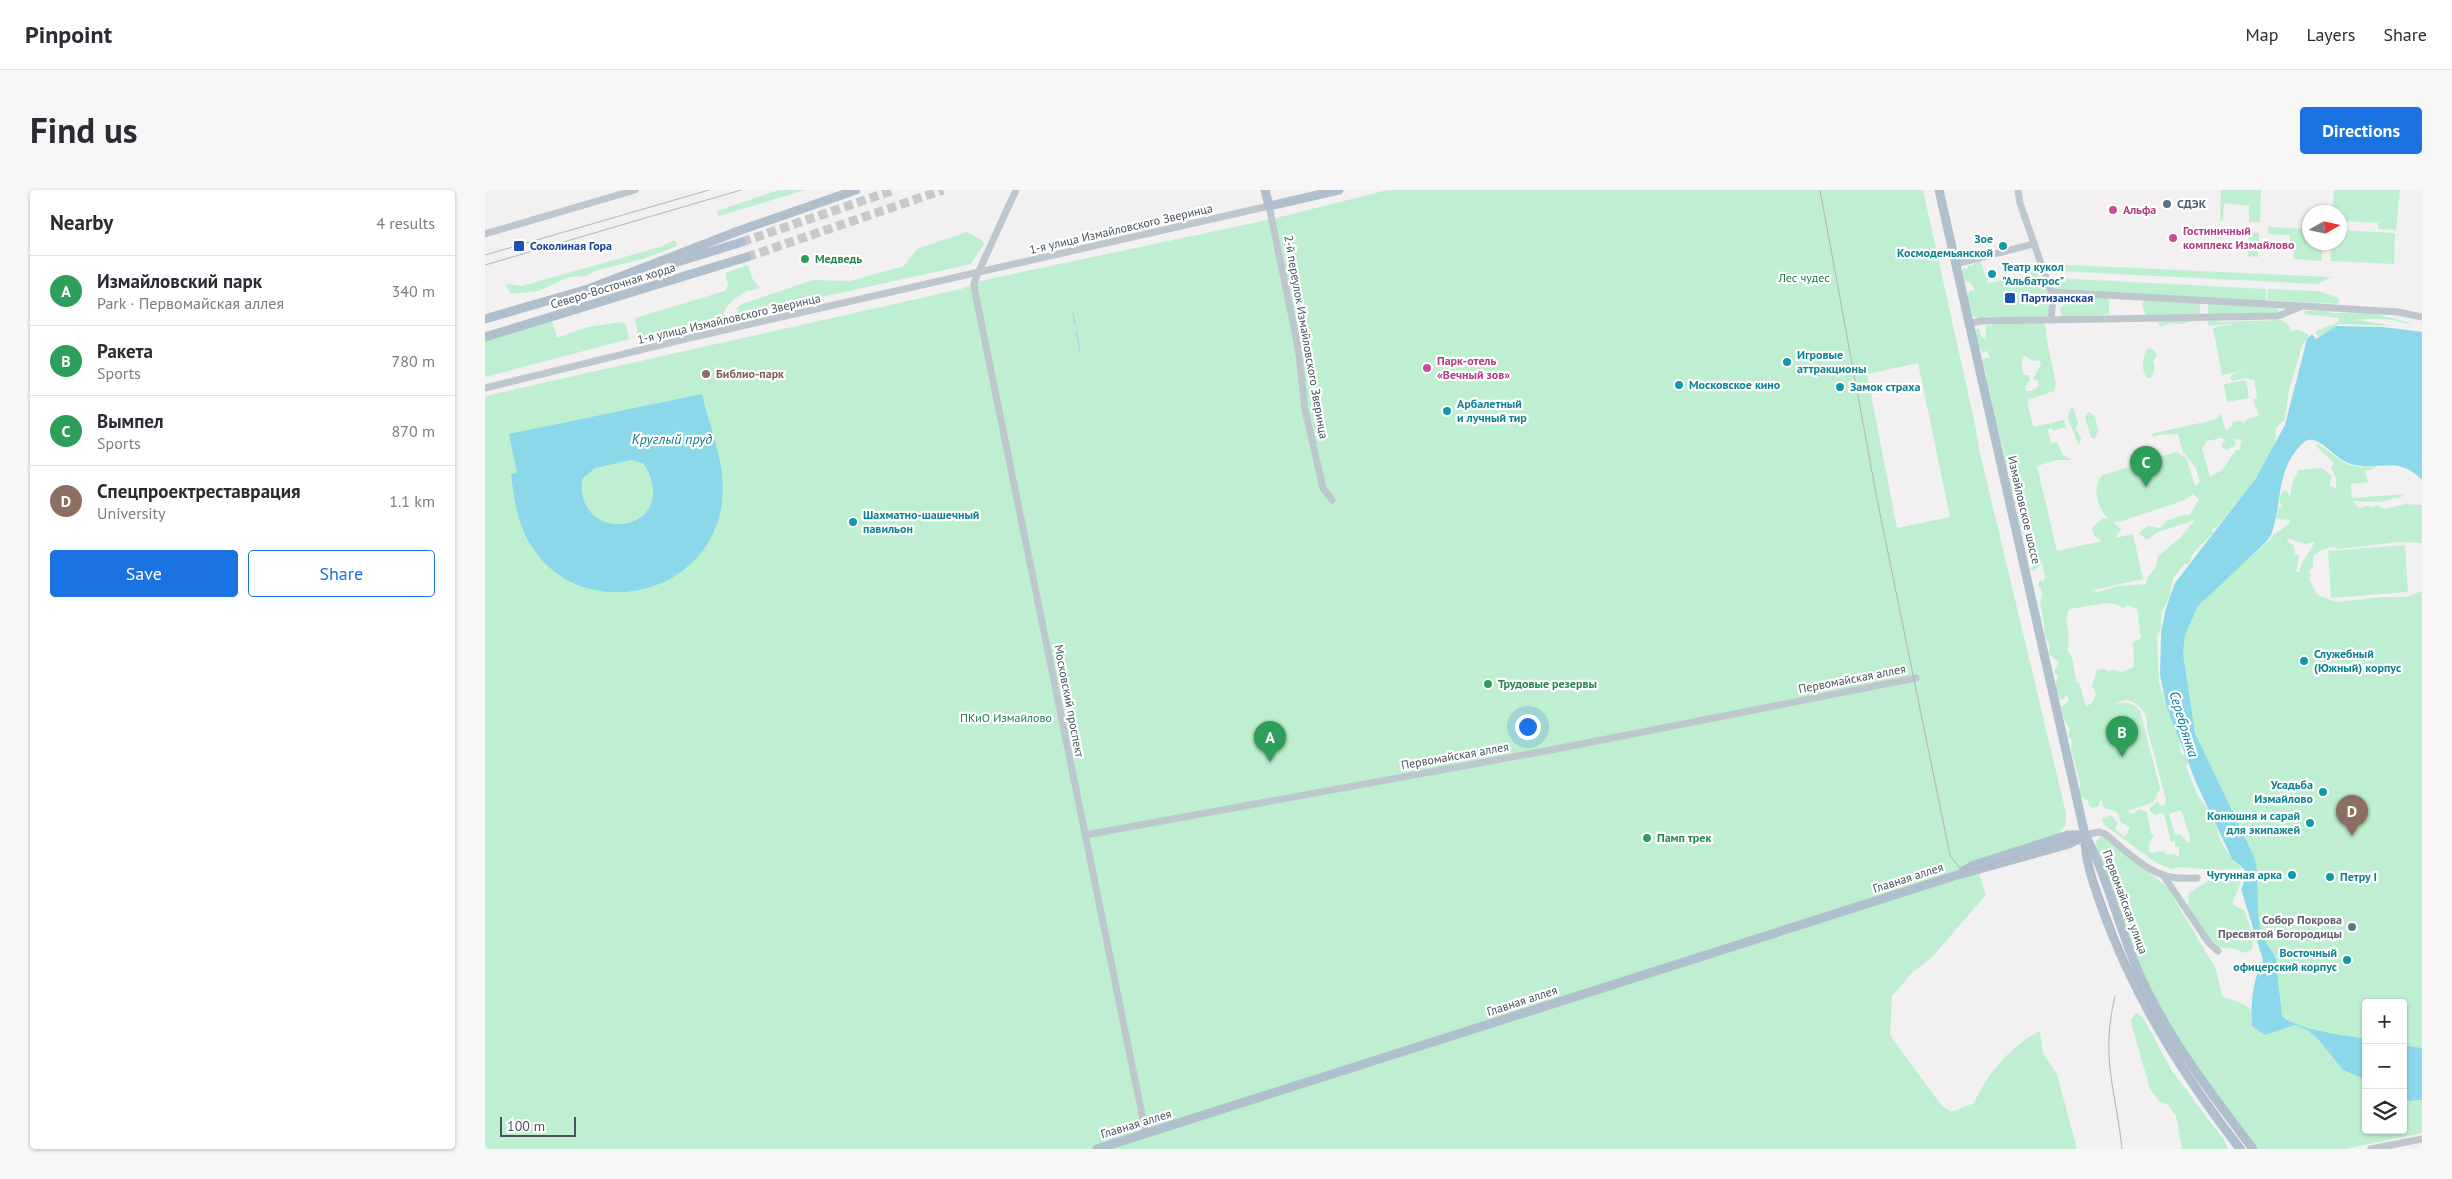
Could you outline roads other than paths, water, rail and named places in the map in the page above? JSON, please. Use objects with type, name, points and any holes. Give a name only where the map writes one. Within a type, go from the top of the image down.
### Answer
[{"type":"main road","points":[[591,288],[741,230],[856,190]]},
{"type":"main road","points":[[1265,190],[1269,206],[1339,190]]},
{"type":"main road","name":"Измайловское шоссе","points":[[1939,190],[2085,835]]},
{"type":"main road","name":"Северо-Восточная хорда","points":[[485,319],[742,242]]},
{"type":"main road","name":"Северо-Восточная хорда","points":[[485,337],[747,257]]},
{"type":"main road","name":"Главная аллея","points":[[1954,876],[1974,865],[2068,835],[2085,835]]},
{"type":"main road","name":"Главная аллея","points":[[1097,1149],[1954,876],[2069,844],[2085,835]]},
{"type":"main road","name":"Первомайская улица","points":[[2085,835],[2085,857],[2121,959],[2143,1003],[2178,1064],[2240,1149]]},
{"type":"main road","name":"Первомайская улица","points":[[2085,835],[2095,854],[2131,953],[2158,1010],[2207,1088],[2253,1149]]},
{"type":"main road","points":[[2069,844],[2079,847],[2085,857]]},
{"type":"street","points":[[485,234],[635,190]]},
{"type":"street","points":[[978,273],[1016,190]]},
{"type":"street","points":[[2018,190],[2051,292],[2053,304],[2051,320]]},
{"type":"street","name":"1-я улица Измайловского Зверинца","points":[[485,388],[685,339],[1269,206]]},
{"type":"street","name":"2-й переулок Измайловского Зверинца","points":[[1269,206],[1298,347],[1305,410],[1323,488],[1332,500]]},
{"type":"street","points":[[1955,264],[2034,244]]},
{"type":"street","name":"Московский проспект","points":[[978,273],[974,283],[975,292],[1146,1134]]},
{"type":"street","points":[[2051,292],[2398,312],[2422,317]]},
{"type":"street","points":[[2278,304],[2283,311],[2282,315]]},
{"type":"street","points":[[1968,324],[1980,321],[2282,315],[2303,306]]},
{"type":"street","name":"Первомайская аллея","points":[[1085,835],[1551,750],[1916,678]]},
{"type":"street","points":[[2085,835],[2102,832],[2163,875],[2209,943],[2218,951]]},
{"type":"street","points":[[2163,875],[2197,878]]},
{"type":"street","points":[[2371,1149],[2422,1139]]},
{"type":"water","name":"Серебрянка","points":[[2336,326],[2383,327],[2422,332],[2422,480],[2405,468],[2398,466],[2355,465],[2337,457],[2318,442],[2307,440],[2304,442],[2292,456],[2283,478],[2271,535],[2267,541],[2198,606],[2185,635],[2183,653],[2195,733],[2255,859],[2259,923],[2262,936],[2276,959],[2282,1016],[2299,1025],[2334,1034],[2362,1038],[2362,1078],[2343,1070],[2317,1038],[2307,1030],[2295,1025],[2265,1035],[2252,1026],[2253,992],[2263,960],[2241,889],[2245,880],[2244,869],[2232,859],[2197,785],[2167,708],[2160,675],[2161,633],[2166,608],[2175,583],[2256,478],[2285,425],[2307,339],[2312,334],[2316,339]]},
{"type":"water","name":"Круглый пруд","points":[[702,394],[718,453],[723,482],[720,513],[709,542],[690,564],[666,581],[639,590],[610,592],[582,586],[556,573],[534,550],[520,523],[511,474],[517,473],[509,434]],"holes":[[[631,460],[644,464],[653,487],[651,505],[641,517],[626,524],[609,523],[595,516],[584,502],[582,479],[595,468]]]},
{"type":"water","points":[[2407,1046],[2422,1048],[2422,1100],[2407,1100]]},
{"type":"waterway","points":[[1073,313],[1075,325]]},
{"type":"waterway","points":[[1076,331],[1080,351]]},
{"type":"tunnel","points":[[742,242],[894,190]]},
{"type":"tunnel","points":[[747,257],[943,190]]},
{"type":"tram line","points":[[1820,190],[1877,499],[1950,855],[1959,867],[1974,870],[2067,841],[2074,841],[2084,847],[2124,956],[2153,1014],[2202,1093],[2245,1149]]},
{"type":"railway","points":[[485,255],[709,190]]},
{"type":"railway","points":[[485,265],[741,190]]},
{"type":"railway","points":[[2115,996],[2111,1018],[2109,1056],[2122,1149]]},
{"type":"place","name":"СДЭК","points":[[2167,204]]},
{"type":"place","name":"Альфа","points":[[2113,210]]},
{"type":"place","name":"Гостиничный комплекс Измайлово","points":[[2173,238]]},
{"type":"place","name":"Соколиная Гора","points":[[519,246]]},
{"type":"place","name":"Зое Космодемьянской","points":[[2003,246]]},
{"type":"place","name":"Медведь","points":[[805,259]]},
{"type":"place","name":"Театр кукол \"Альбатрос\"","points":[[1992,274]]},
{"type":"place","name":"Партизанская","points":[[2010,298]]},
{"type":"place","name":"Игровые аттракционы","points":[[1787,362]]},
{"type":"place","name":"Парк-отель «Вечный зов»","points":[[1427,368]]},
{"type":"place","name":"Библио-парк","points":[[706,374]]},
{"type":"place","name":"Московское кино","points":[[1679,385]]},
{"type":"place","name":"Замок страха","points":[[1840,387]]},
{"type":"place","name":"Арбалетный и лучный тир","points":[[1447,411]]},
{"type":"place","name":"Вымпел","points":[[2146,487]]},
{"type":"place","name":"Шахматно-шашечный павильон","points":[[853,522]]},
{"type":"place","name":"Служебный (Южный) корпус","points":[[2304,661]]},
{"type":"place","name":"Трудовые резервы","points":[[1488,684]]},
{"type":"place","name":"Ракета","points":[[2122,757]]},
{"type":"place","name":"Измайловский парк","points":[[1270,762]]},
{"type":"place","name":"Усадьба Измайлово","points":[[2323,792]]},
{"type":"place","name":"Конюшня и сарай для экипажей","points":[[2310,823]]},
{"type":"place","name":"Спецпроектреставрация","points":[[2352,836]]},
{"type":"place","name":"Памп трек","points":[[1647,838]]},
{"type":"place","name":"Чугунная арка","points":[[2292,875]]},
{"type":"place","name":"Петру I","points":[[2330,877]]},
{"type":"place","name":"Собор Покрова Пресвятой Богородицы","points":[[2352,927]]},
{"type":"place","name":"Восточный офицерский корпус","points":[[2347,960]]},
{"type":"park label","name":"Лес чудес","points":[[1804,278]]},
{"type":"park label","name":"ПКиО Измайлово","points":[[1006,718]]}]
